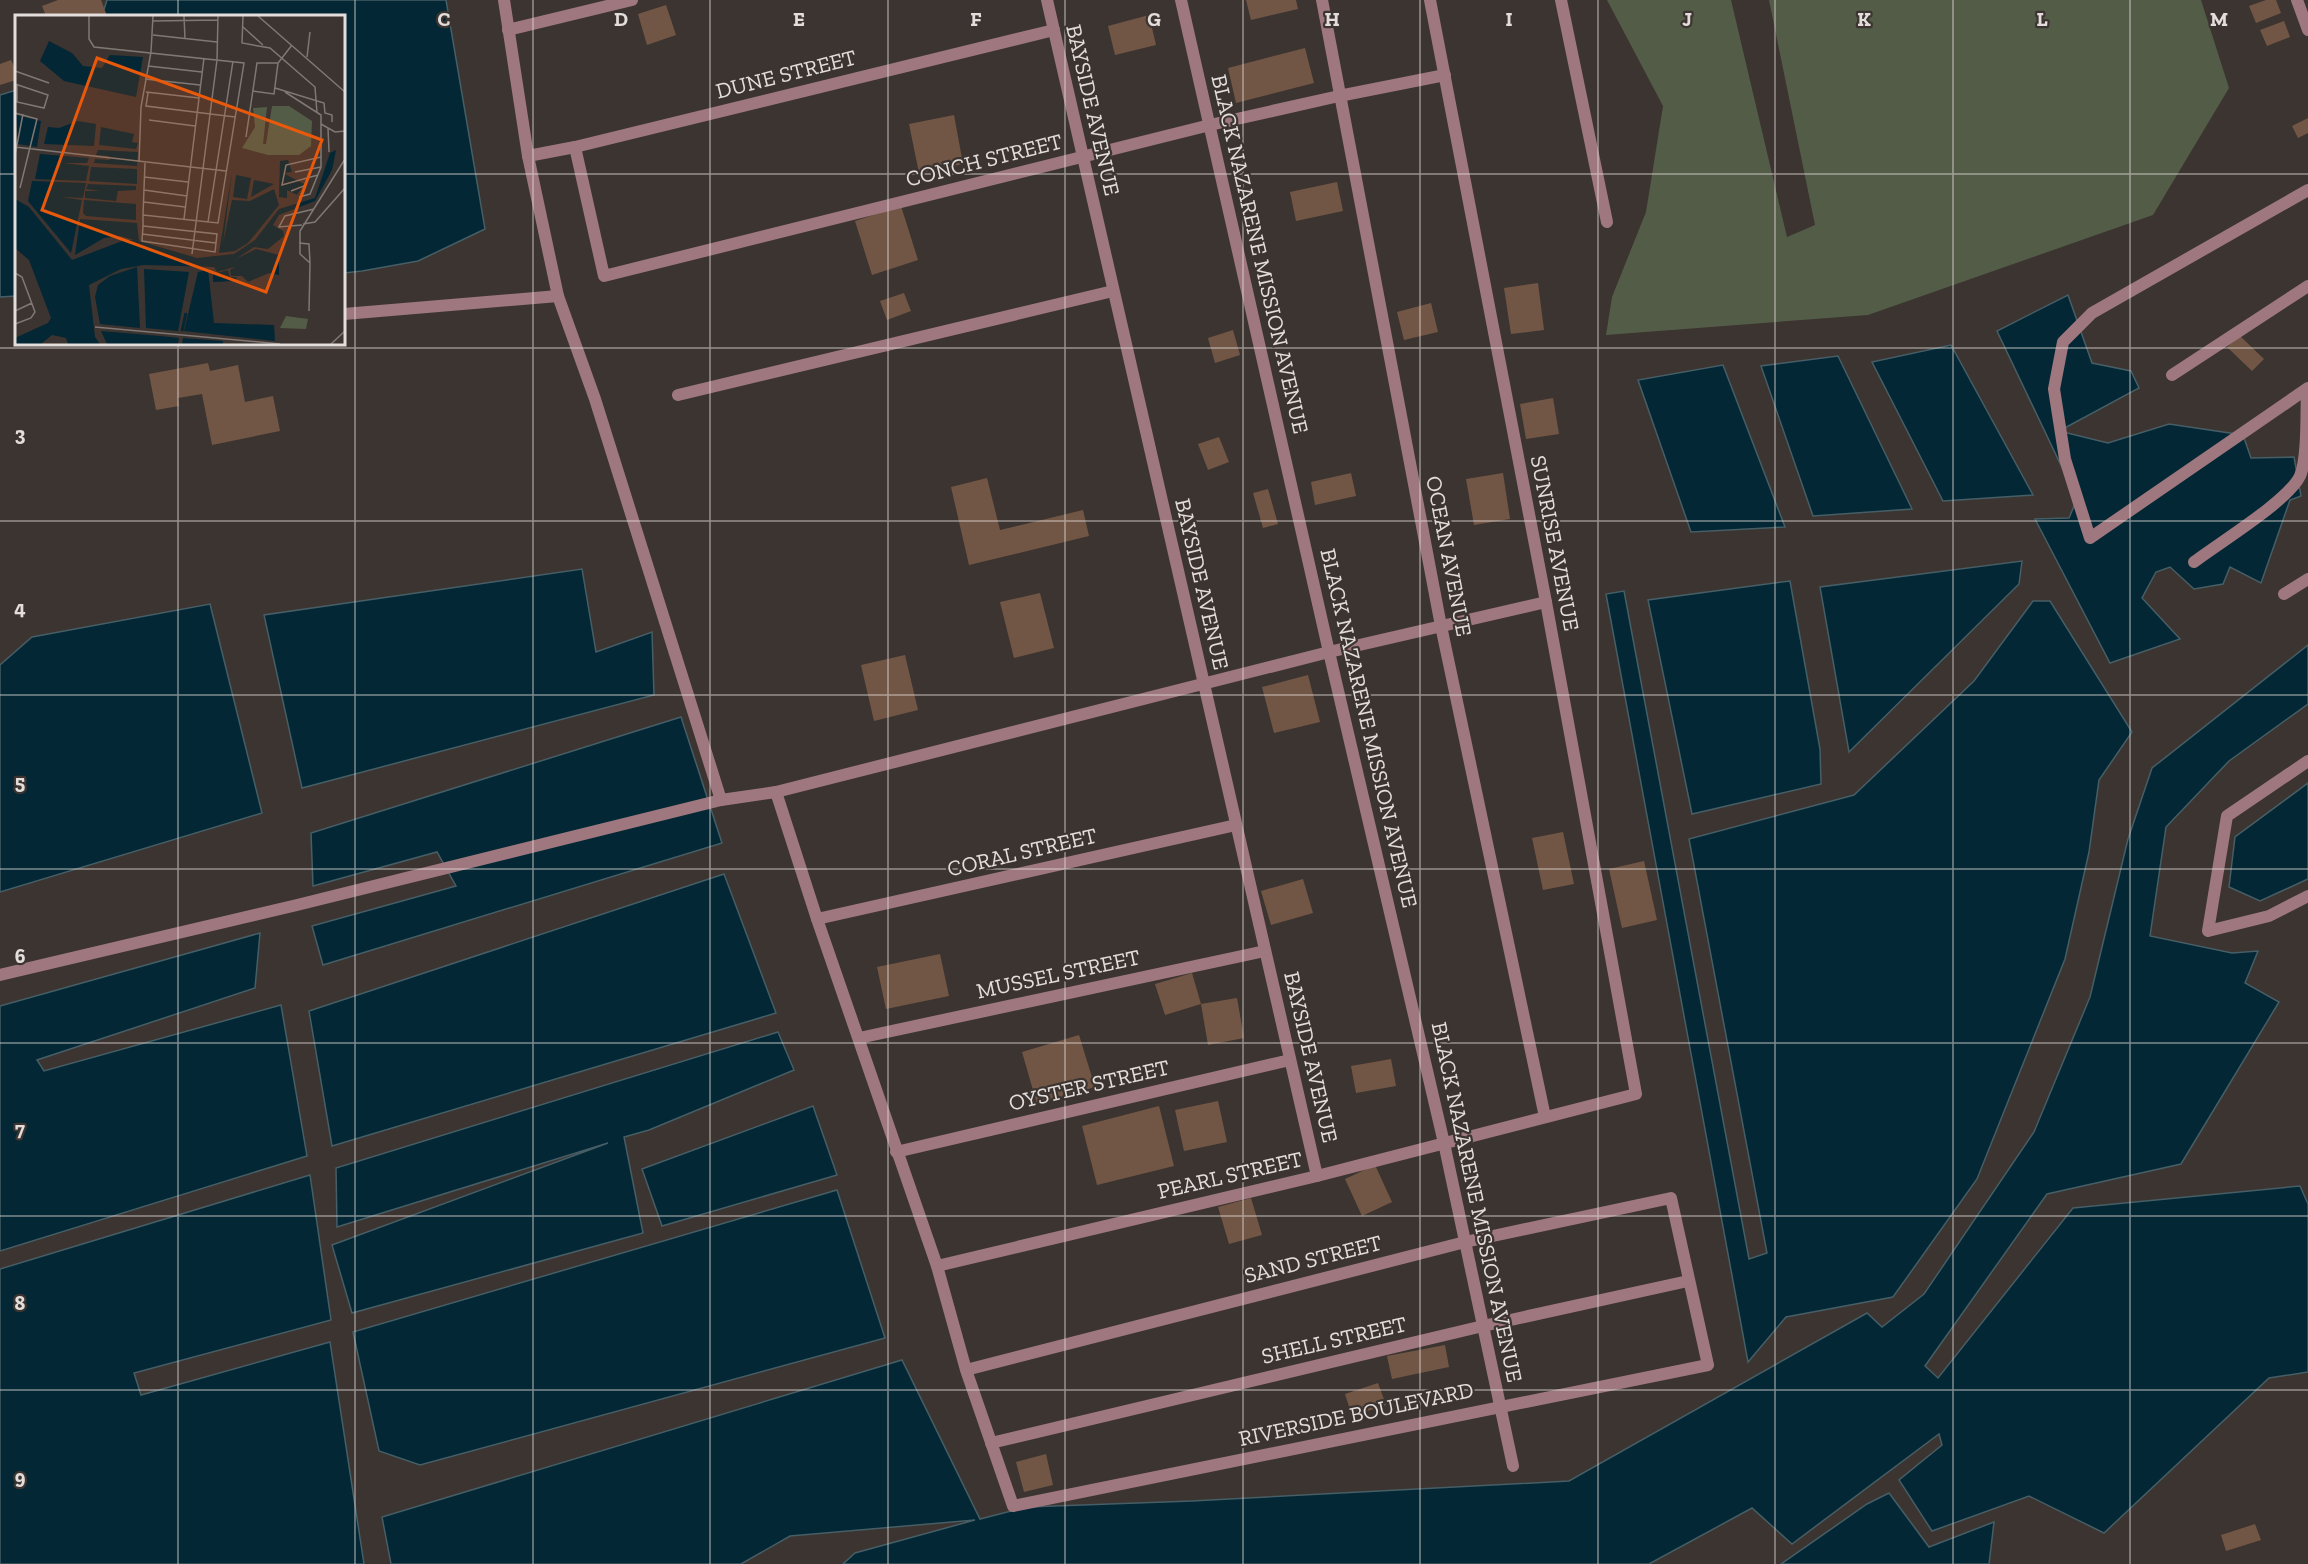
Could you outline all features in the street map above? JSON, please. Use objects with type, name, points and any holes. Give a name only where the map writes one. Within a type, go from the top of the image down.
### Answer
[{"type":"street","points":[[504,0],[528,156],[558,296],[595,399],[722,800]]},
{"type":"street","points":[[508,30],[632,0]]},
{"type":"street","name":"BAYSIDE AVENUE","points":[[1047,0],[1317,1176]]},
{"type":"street","name":"BLACK NAZARENE MISSION AVENUE","points":[[1181,0],[1329,652],[1444,1143],[1513,1466]]},
{"type":"street","name":"OCEAN AVENUE","points":[[1322,0],[1441,627],[1545,1117]]},
{"type":"street","name":"SUNRISE AVENUE","points":[[1430,0],[1546,602],[1636,1094]]},
{"type":"street","points":[[1561,0],[1607,222]]},
{"type":"street","points":[[2297,0],[2308,30]]},
{"type":"street","name":"DUNE STREET","points":[[528,156],[575,147],[1053,30]]},
{"type":"street","name":"CONCH STREET","points":[[575,147],[604,276],[1210,125],[1445,75]]},
{"type":"street","points":[[2307,389],[2090,538],[2065,459],[2054,389],[2063,342],[2092,313],[2308,190]]},
{"type":"street","points":[[2172,375],[2308,286]]},
{"type":"street","points":[[678,395],[1113,291]]},
{"type":"street","points":[[345,314],[558,296]]},
{"type":"street","points":[[2194,562],[2286,495],[2300,475],[2304,457],[2307,389]]},
{"type":"street","points":[[2284,594],[2308,579]]},
{"type":"street","points":[[0,975],[297,905],[722,800],[776,792],[1204,686],[1329,652],[1546,602]]},
{"type":"street","points":[[2308,760],[2227,816],[2208,931],[2269,916],[2308,896]]},
{"type":"street","points":[[776,792],[817,920],[937,1266],[966,1370],[991,1443]]},
{"type":"street","name":"CORAL STREET","points":[[817,920],[1236,825]]},
{"type":"street","name":"MUSSEL STREET","points":[[859,1038],[1265,951]]},
{"type":"street","name":"OYSTER STREET","points":[[896,1152],[1290,1060]]},
{"type":"street","name":"PEARL STREET","points":[[937,1266],[1317,1176],[1636,1094]]},
{"type":"street","name":"SAND STREET","points":[[966,1370],[1465,1242],[1671,1198],[1688,1281]]},
{"type":"street","name":"SHELL STREET","points":[[991,1443],[1483,1326],[1688,1281]]},
{"type":"street","name":"RIVERSIDE BOULEVARD","points":[[991,1443],[1013,1506],[1708,1365],[1688,1281]]},
{"type":"green space","points":[[1607,0],[1731,0],[1787,237],[1815,225],[1769,0],[2201,0],[2229,88],[2153,215],[1868,315],[1606,335],[1612,297],[1646,212],[1663,106]]},
{"type":"water","points":[[107,0],[446,0],[485,229],[418,261],[345,273],[345,15],[102,15]]},
{"type":"water","points":[[15,90],[15,296],[0,297],[0,95]]},
{"type":"water","points":[[2068,295],[2092,363],[2131,371],[2139,388],[2059,431],[2108,443],[2169,424],[2243,435],[2251,458],[2294,457],[2301,496],[2290,500],[2261,583],[2230,567],[2223,584],[2194,589],[2170,567],[2156,572],[2142,598],[2180,639],[2110,663],[2035,519],[2069,518],[2077,499],[1997,331]]},
{"type":"water","points":[[1951,345],[2033,495],[1943,501],[1872,362]]},
{"type":"water","points":[[1838,356],[1912,509],[1813,516],[1761,366]]},
{"type":"water","points":[[1723,365],[1785,527],[1691,532],[1638,380]]},
{"type":"water","points":[[2022,561],[2019,584],[1849,752],[1820,587]]},
{"type":"water","points":[[582,569],[596,652],[652,632],[654,695],[302,788],[264,615]]},
{"type":"water","points":[[1790,581],[1820,749],[1821,784],[1692,814],[1648,600]]},
{"type":"water","points":[[1624,591],[1749,1259],[1767,1253],[1689,839],[1854,795],[1974,681],[2033,601],[2050,601],[2132,732],[2099,780],[2089,852],[2065,959],[1977,1179],[1893,1297],[1786,1317],[1748,1362],[1606,594]]},
{"type":"water","points":[[210,604],[262,813],[0,892],[0,665],[32,637]]},
{"type":"water","points":[[2308,645],[2308,704],[2229,761],[2166,827],[2150,936],[2232,953],[2258,951],[2245,983],[2279,1002],[2181,1164],[2047,1194],[1925,1366],[1938,1378],[2073,1208],[2300,1186],[2308,1204],[2308,1372],[2269,1378],[2104,1533],[2029,1496],[1932,1531],[1899,1480],[1942,1445],[1939,1434],[1792,1544],[1752,1508],[1649,1564],[843,1564],[855,1553],[975,1520],[790,1536],[741,1564],[391,1564],[382,1517],[902,1360],[980,1519],[1027,1507],[1192,1501],[1569,1481],[1867,1313],[1882,1327],[1924,1294],[2034,1132],[2090,997],[2128,839],[2152,768]]},
{"type":"water","points":[[681,717],[722,843],[323,965],[312,926],[456,886],[437,852],[313,886],[311,833]]},
{"type":"water","points":[[2308,783],[2308,879],[2260,901],[2229,887],[2235,837]]},
{"type":"water","points":[[724,874],[776,1013],[332,1146],[309,1011]]},
{"type":"water","points":[[260,933],[255,988],[37,1060],[44,1071],[281,1005],[307,1156],[0,1251],[0,1006]]},
{"type":"water","points":[[778,1032],[794,1070],[649,1130],[624,1137],[643,1233],[352,1313],[332,1245],[608,1143],[337,1227],[336,1168]]},
{"type":"water","points":[[813,1106],[837,1175],[662,1226],[642,1169]]},
{"type":"water","points":[[310,1175],[331,1320],[134,1373],[141,1395],[330,1342],[364,1564],[0,1564],[0,1269]]},
{"type":"water","points":[[837,1190],[885,1338],[420,1465],[379,1451],[353,1332]]},
{"type":"water","points":[[1889,1493],[1929,1547],[1994,1522],[1989,1564],[1781,1564],[1867,1504]]},
{"type":"building","points":[[58,0],[101,0],[107,15],[46,15],[42,6]]},
{"type":"building","points":[[1246,0],[1296,0],[1298,9],[1251,20]]},
{"type":"building","points":[[2266,0],[2276,0],[2281,13],[2256,23],[2249,6]]},
{"type":"building","points":[[666,5],[676,35],[647,45],[638,14]]},
{"type":"building","points":[[1149,15],[1156,45],[1115,55],[1108,26]]},
{"type":"building","points":[[2284,21],[2290,37],[2267,46],[2260,30]]},
{"type":"building","points":[[1305,48],[1314,83],[1236,103],[1228,68]]},
{"type":"building","points":[[11,60],[15,68],[15,80],[0,85],[0,64]]},
{"type":"building","points":[[954,115],[963,164],[919,173],[909,124]]},
{"type":"building","points":[[2308,118],[2308,133],[2298,138],[2292,126]]},
{"type":"building","points":[[1337,182],[1343,211],[1296,221],[1290,192]]},
{"type":"building","points":[[901,206],[918,260],[872,275],[855,221]]},
{"type":"building","points":[[1538,283],[1544,330],[1511,334],[1504,288]]},
{"type":"building","points":[[904,293],[911,311],[887,320],[880,301]]},
{"type":"building","points":[[1431,303],[1438,332],[1404,340],[1397,312]]},
{"type":"building","points":[[1233,330],[1240,355],[1215,363],[1208,338]]},
{"type":"building","points":[[2239,335],[2264,359],[2252,371],[2227,347]]},
{"type":"building","points":[[208,363],[210,371],[238,365],[245,402],[273,396],[280,431],[212,445],[202,394],[178,398],[179,406],[156,410],[149,374]]},
{"type":"building","points":[[1553,398],[1559,434],[1526,439],[1520,404]]},
{"type":"building","points":[[1219,437],[1229,462],[1208,470],[1198,444]]},
{"type":"building","points":[[1351,473],[1356,496],[1315,505],[1311,482]]},
{"type":"building","points":[[1503,473],[1510,519],[1474,525],[1466,479]]},
{"type":"building","points":[[987,478],[1000,530],[1083,510],[1089,536],[969,565],[951,487]]},
{"type":"building","points":[[1268,489],[1278,524],[1263,528],[1253,493]]},
{"type":"building","points":[[1040,593],[1054,648],[1014,658],[1000,602]]},
{"type":"building","points":[[905,655],[918,710],[874,721],[861,665]]},
{"type":"building","points":[[1308,675],[1320,722],[1274,733],[1262,687]]},
{"type":"building","points":[[1563,832],[1574,884],[1543,890],[1532,838]]},
{"type":"building","points":[[1644,861],[1657,920],[1622,928],[1609,869]]},
{"type":"building","points":[[1303,879],[1313,913],[1271,925],[1261,891]]},
{"type":"building","points":[[940,954],[949,996],[886,1009],[877,967]]},
{"type":"building","points":[[1192,973],[1201,1004],[1165,1015],[1155,984]]},
{"type":"building","points":[[1237,998],[1244,1038],[1208,1045],[1201,1004]]},
{"type":"building","points":[[1079,1035],[1095,1087],[1037,1104],[1022,1052]]},
{"type":"building","points":[[1391,1059],[1396,1086],[1356,1093],[1351,1066]]},
{"type":"building","points":[[1218,1101],[1227,1142],[1184,1151],[1175,1110]]},
{"type":"building","points":[[1159,1106],[1174,1166],[1097,1185],[1082,1126]]},
{"type":"building","points":[[1375,1165],[1392,1202],[1362,1216],[1345,1179]]},
{"type":"building","points":[[1251,1198],[1262,1235],[1229,1244],[1218,1207]]},
{"type":"building","points":[[1445,1345],[1449,1367],[1392,1379],[1387,1356]]},
{"type":"building","points":[[1378,1383],[1386,1405],[1352,1416],[1345,1394]]},
{"type":"building","points":[[1046,1454],[1053,1485],[1024,1492],[1016,1462]]},
{"type":"building","points":[[2255,1524],[2261,1540],[2226,1551],[2221,1535]]}]
